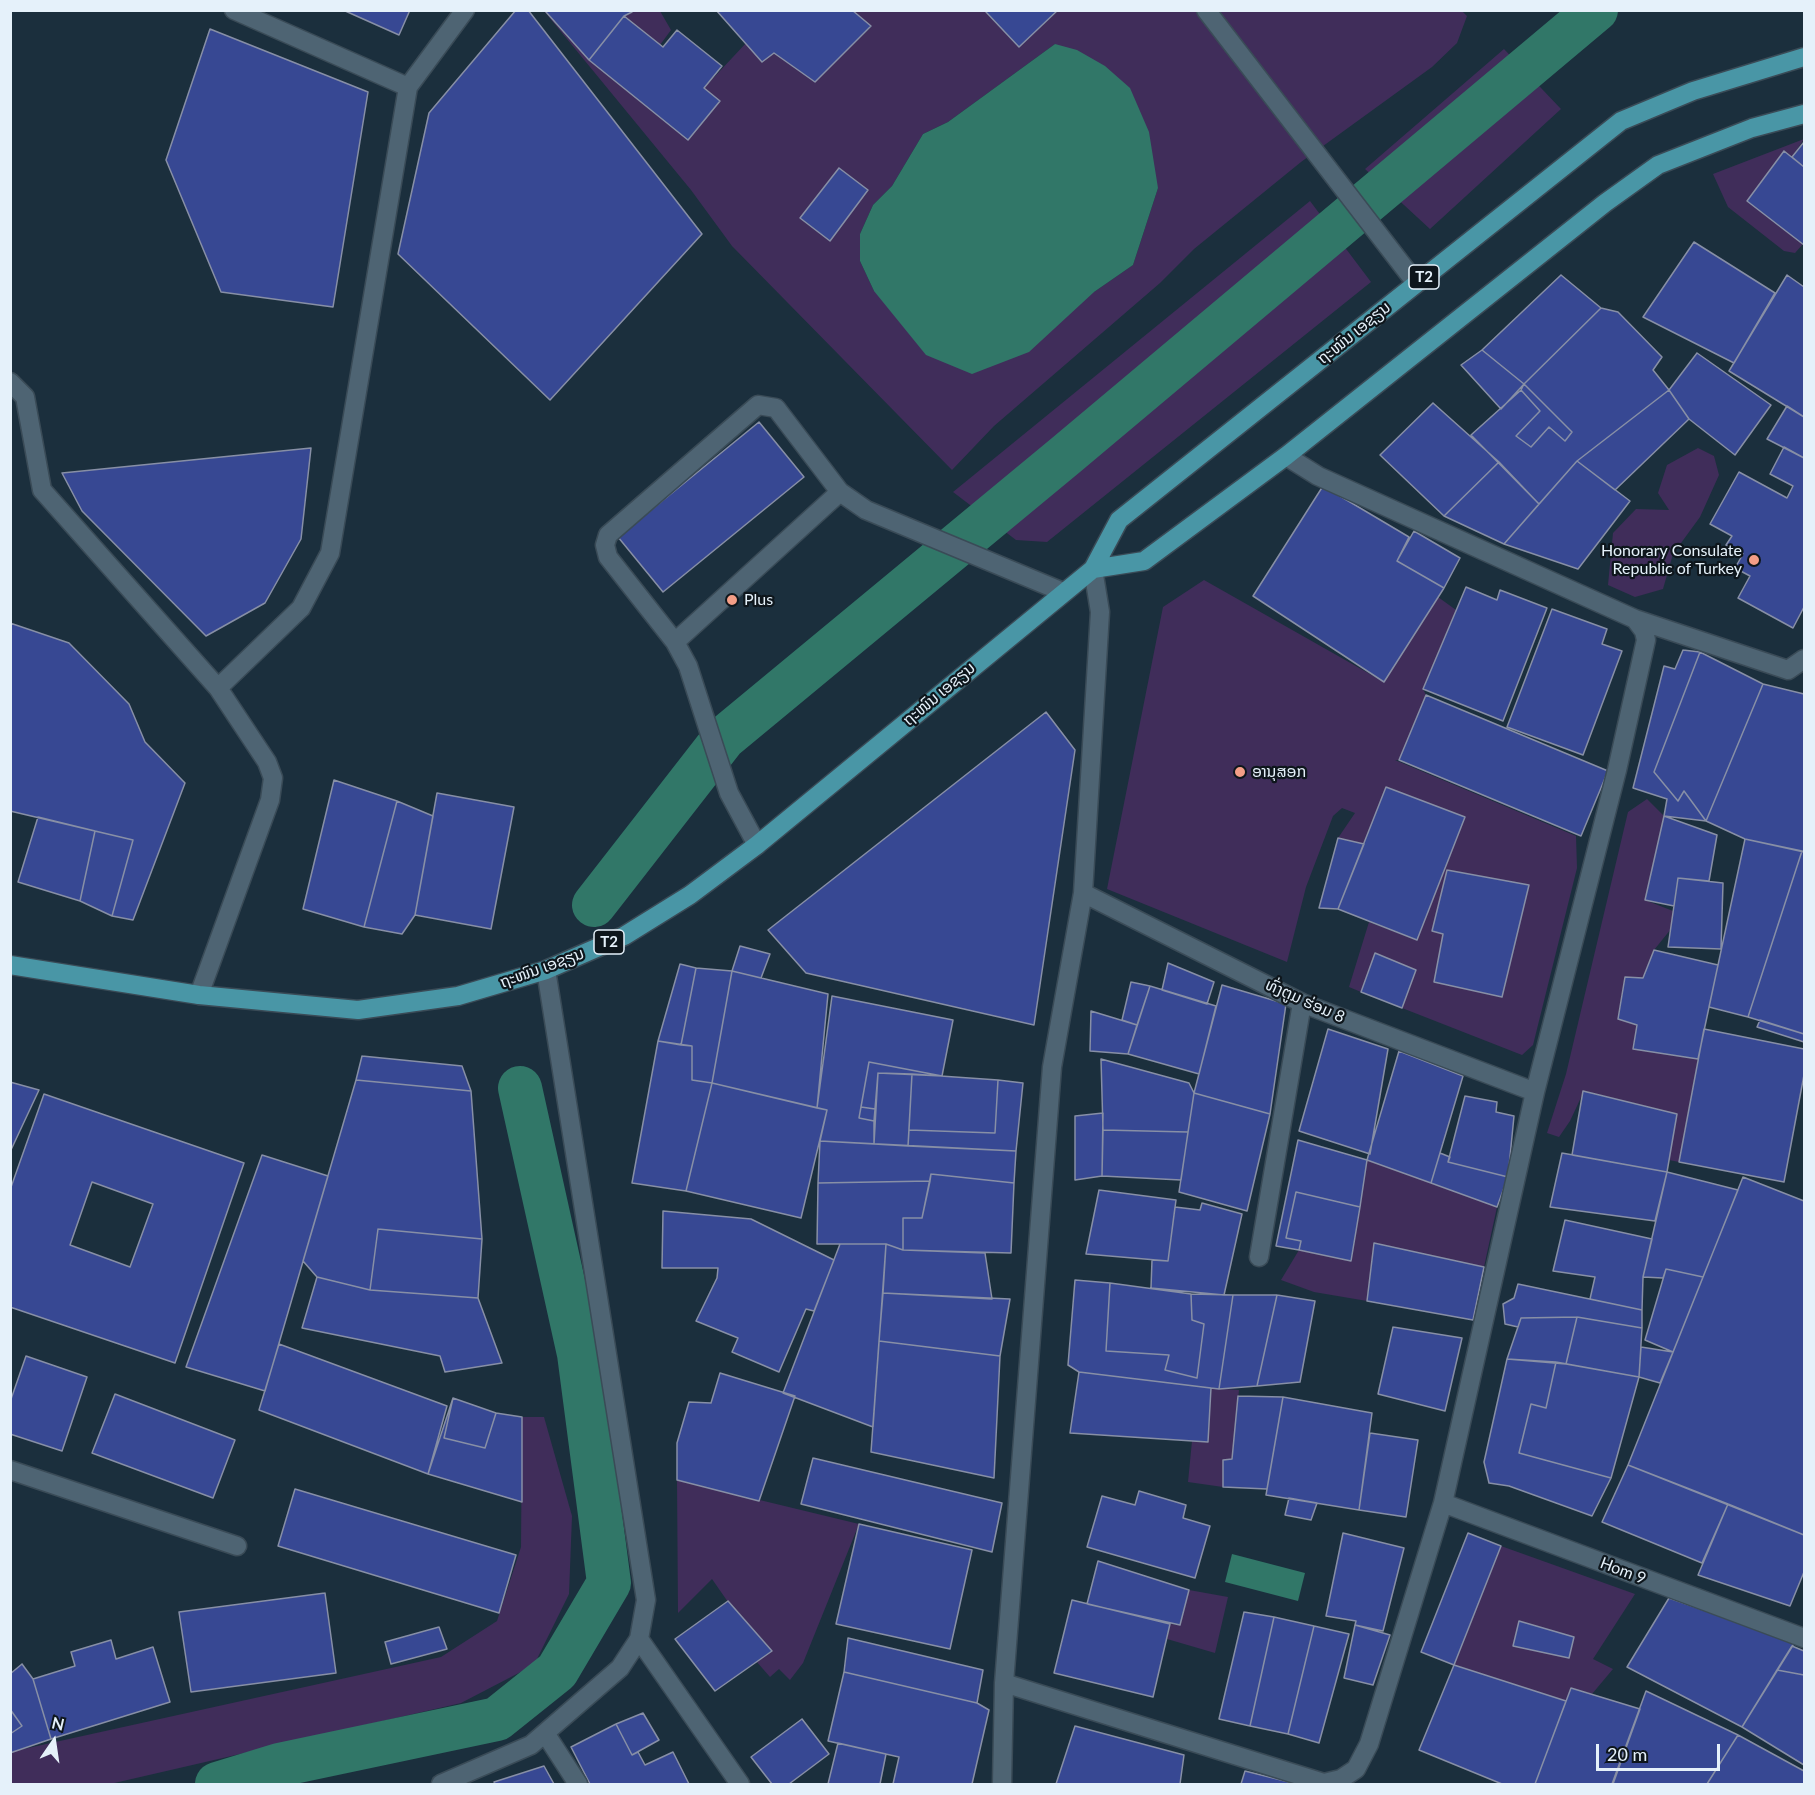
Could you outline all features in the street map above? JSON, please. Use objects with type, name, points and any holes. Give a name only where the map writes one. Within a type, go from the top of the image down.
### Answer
[{"type":"main road","name":"ຖະໜົນ ເອຊຽນ","points":[[10,965],[199,995],[358,1010],[458,996],[546,970],[624,936],[690,895],[757,845],[1093,569],[1119,520],[1621,120],[1693,91],[1792,58],[1804,57]]},
{"type":"main road","name":"ຖະໜົນ ເອຊຽນ","points":[[1093,569],[1144,561],[1286,456],[1605,203],[1658,165],[1752,128],[1804,114]]},
{"type":"street","points":[[234,10],[408,87]]},
{"type":"street","points":[[218,688],[301,608],[330,553],[408,87],[465,10]]},
{"type":"street","points":[[1206,10],[1416,283]]},
{"type":"street","points":[[10,382],[25,397],[42,490],[218,688],[267,762],[273,778],[270,800],[199,995]]},
{"type":"street","points":[[757,845],[729,793],[688,666],[675,642],[608,557],[605,545],[609,535],[758,405],[776,408],[840,492],[866,510],[1063,592]]},
{"type":"street","points":[[1286,456],[1318,477],[1635,619],[1788,670],[1804,659]]},
{"type":"street","points":[[675,642],[840,492]]},
{"type":"street","points":[[1002,1785],[1004,1683],[1052,1067],[1083,893],[1100,612],[1093,569]]},
{"type":"street","points":[[1004,1683],[1324,1783],[1341,1779],[1356,1769],[1369,1744],[1443,1503],[1535,1092],[1617,770],[1646,640],[1644,632],[1635,619]]},
{"type":"street","name":"ທົ່ງຕູມ ຮ່ອມ 8","points":[[1083,893],[1302,1003],[1535,1092]]},
{"type":"street","points":[[441,1785],[531,1745],[620,1668],[639,1639],[646,1600],[546,970]]},
{"type":"street","points":[[1259,1257],[1302,1003]]},
{"type":"street","points":[[10,1470],[237,1546]]},
{"type":"street","name":"Hom 9","points":[[1443,1503],[1804,1638]]},
{"type":"street","points":[[639,1639],[741,1785]]},
{"type":"street","points":[[545,1733],[578,1785]]},
{"type":"shaded area","points":[[1461,10],[1467,16],[1457,43],[1432,67],[1301,162],[1194,249],[1160,283],[994,426],[952,470],[732,246],[691,190],[544,11],[547,11],[546,13],[589,60],[688,140],[719,101],[704,88],[747,42],[762,61],[774,53],[815,81],[871,27],[852,11],[988,11],[986,13],[1019,47],[1058,11]],"holes":[[[1055,44],[1158,188],[1133,265],[1094,292],[874,291],[860,261],[860,234],[873,205],[892,186],[923,134],[948,122]],[[839,168],[868,190],[830,241],[800,218]]]},
{"type":"shaded area","points":[[630,11],[660,11],[671,30],[660,45],[624,16],[631,13]]},
{"type":"shaded area","points":[[1055,44],[1077,50],[1105,66],[1130,88],[1149,132],[1158,188],[1133,265],[1094,292],[1029,352],[972,374],[926,355],[874,291],[860,261],[860,234],[873,205],[892,186],[923,134],[948,122]]},
{"type":"shaded area","points":[[1504,49],[1561,109],[1430,229],[1365,169]]},
{"type":"shaded area","points":[[1804,139],[1792,157],[1784,151],[1747,201],[1803,244],[1795,253],[1784,251],[1728,207],[1713,174]]},
{"type":"shaded area","points":[[1310,201],[1371,282],[1047,542],[1016,540],[953,492]]},
{"type":"shaded area","points":[[1698,448],[1714,456],[1719,475],[1700,517],[1673,554],[1663,589],[1635,597],[1608,585],[1613,533],[1636,509],[1669,510],[1658,493],[1667,465]]},
{"type":"shaded area","points":[[1204,580],[1384,682],[1438,597],[1456,610],[1423,689],[1426,695],[1399,760],[1395,760],[1576,836],[1577,868],[1533,1045],[1522,1055],[1402,1008],[1416,970],[1375,953],[1361,992],[1349,987],[1369,922],[1416,940],[1464,817],[1386,787],[1364,844],[1338,838],[1355,813],[1342,808],[1333,816],[1306,887],[1287,962],[1107,889],[1163,607]],"holes":[[[1447,870],[1529,885],[1502,997],[1434,982],[1443,934],[1432,931]]]},
{"type":"shaded area","points":[[1647,799],[1664,816],[1645,900],[1673,911],[1671,929],[1654,950],[1643,978],[1625,977],[1618,1019],[1637,1025],[1633,1049],[1698,1059],[1679,1162],[1669,1160],[1677,1114],[1584,1091],[1570,1121],[1559,1137],[1547,1133],[1566,1074],[1628,812]]},
{"type":"shaded area","points":[[1367,1160],[1497,1207],[1484,1267],[1374,1243],[1367,1301],[1314,1292],[1281,1280],[1299,1250],[1351,1261]]},
{"type":"shaded area","points":[[1211,1388],[1239,1390],[1232,1459],[1223,1460],[1223,1487],[1188,1482],[1192,1441],[1208,1442]]},
{"type":"shaded area","points":[[522,1417],[544,1417],[572,1516],[569,1594],[534,1665],[461,1703],[110,1784],[11,1784],[10,1752],[441,1657],[497,1621],[521,1547]]},
{"type":"shaded area","points":[[677,1480],[859,1524],[803,1663],[790,1680],[779,1669],[770,1677],[756,1661],[728,1602],[712,1579],[678,1613]]},
{"type":"shaded area","points":[[1501,1546],[1635,1594],[1593,1659],[1613,1669],[1592,1694],[1571,1688],[1566,1701],[1454,1665]]},
{"type":"shaded area","points":[[1232,1554],[1305,1573],[1298,1601],[1225,1582]]},
{"type":"shaded area","points":[[1189,1590],[1228,1597],[1215,1653],[1167,1639],[1170,1624],[1180,1625]]},
{"type":"building","points":[[343,10],[410,10],[399,35]]},
{"type":"building","points":[[516,10],[528,10],[702,234],[550,400],[398,254],[429,113]]},
{"type":"building","points":[[547,10],[630,10],[632,12],[624,16],[589,60],[546,12]]},
{"type":"building","points":[[716,10],[852,10],[871,26],[815,82],[774,53],[762,62]]},
{"type":"building","points":[[988,10],[1058,10],[1019,47],[986,12]]},
{"type":"building","points":[[624,16],[663,47],[677,30],[722,66],[704,88],[720,101],[688,140],[589,60]]},
{"type":"building","points":[[210,29],[368,92],[333,307],[221,292],[166,160]]},
{"type":"building","points":[[1804,142],[1804,167],[1792,157]]},
{"type":"building","points":[[1784,151],[1804,167],[1804,245],[1747,201]]},
{"type":"building","points":[[839,168],[868,190],[830,241],[800,218]]},
{"type":"building","points":[[1694,242],[1775,293],[1734,363],[1643,317]]},
{"type":"building","points":[[1561,275],[1601,308],[1524,384],[1482,350]]},
{"type":"building","points":[[1787,275],[1804,287],[1804,417],[1729,371]]},
{"type":"building","points":[[1601,308],[1618,312],[1662,357],[1653,370],[1669,390],[1577,461],[1539,504],[1471,435],[1521,390],[1540,411],[1516,436],[1531,447],[1549,427],[1565,441],[1572,432],[1524,384]]},
{"type":"building","points":[[1482,350],[1524,384],[1501,409],[1461,365]]},
{"type":"building","points":[[1697,353],[1771,405],[1735,455],[1689,419],[1669,390]]},
{"type":"building","points":[[1524,384],[1572,432],[1565,441],[1549,427],[1531,447],[1516,436],[1540,411],[1521,390]]},
{"type":"building","points":[[1669,390],[1689,419],[1615,490],[1577,461]]},
{"type":"building","points":[[1433,403],[1499,462],[1444,516],[1380,455]]},
{"type":"building","points":[[1787,406],[1804,417],[1804,458],[1767,439]]},
{"type":"building","points":[[759,422],[804,477],[663,592],[618,537]]},
{"type":"building","points":[[1784,447],[1804,458],[1804,607],[1793,628],[1738,598],[1750,576],[1735,568],[1743,554],[1726,545],[1732,536],[1710,524],[1739,472],[1787,498],[1793,486],[1770,474]]},
{"type":"building","points":[[311,448],[301,539],[265,603],[206,636],[82,511],[62,473]]},
{"type":"building","points":[[1577,461],[1630,501],[1578,569],[1504,544]]},
{"type":"building","points":[[1499,462],[1539,504],[1504,544],[1444,516]]},
{"type":"building","points":[[1323,486],[1409,537],[1397,561],[1444,588],[1384,682],[1253,596]]},
{"type":"building","points":[[1414,531],[1460,558],[1444,588],[1397,561]]},
{"type":"building","points":[[1466,587],[1497,600],[1500,590],[1547,608],[1503,721],[1423,689]]},
{"type":"building","points":[[1552,609],[1607,629],[1602,644],[1622,651],[1583,755],[1507,727]]},
{"type":"building","points":[[10,623],[69,643],[129,704],[145,742],[185,783],[133,920],[112,916],[133,840],[10,811]]},
{"type":"building","points":[[1683,650],[1700,652],[1654,772],[1678,801],[1684,791],[1706,821],[1664,816],[1667,799],[1633,788],[1664,666],[1675,669]]},
{"type":"building","points":[[1700,652],[1763,684],[1706,821],[1684,791],[1678,801],[1654,772]]},
{"type":"building","points":[[1763,684],[1804,694],[1804,852],[1745,839],[1706,821]]},
{"type":"building","points":[[1426,695],[1608,771],[1581,836],[1399,760]]},
{"type":"building","points":[[1046,712],[1075,750],[1034,1025],[806,973],[768,930]]},
{"type":"building","points":[[334,780],[397,801],[364,927],[303,909]]},
{"type":"building","points":[[1386,787],[1465,817],[1417,940],[1338,909]]},
{"type":"building","points":[[437,793],[514,807],[491,929],[415,915]]},
{"type":"building","points":[[397,801],[433,816],[415,915],[402,934],[364,927]]},
{"type":"building","points":[[1664,816],[1717,835],[1709,881],[1678,878],[1674,906],[1645,900]]},
{"type":"building","points":[[38,817],[95,831],[80,901],[18,882]]},
{"type":"building","points":[[95,831],[133,840],[112,916],[80,901]]},
{"type":"building","points":[[1338,838],[1364,844],[1338,909],[1319,908]]},
{"type":"building","points":[[1745,839],[1802,851],[1748,1017],[1709,1007]]},
{"type":"building","points":[[1802,851],[1804,852],[1804,1034],[1748,1017]]},
{"type":"building","points":[[1447,870],[1529,885],[1502,997],[1434,982],[1443,934],[1432,931]]},
{"type":"building","points":[[1678,878],[1723,883],[1721,949],[1668,947]]},
{"type":"building","points":[[740,946],[770,954],[761,978],[732,971]]},
{"type":"building","points":[[1654,950],[1718,965],[1698,1059],[1633,1049],[1637,1025],[1618,1019],[1625,977],[1643,978]]},
{"type":"building","points":[[1375,953],[1416,970],[1402,1008],[1361,992]]},
{"type":"building","points":[[1168,963],[1214,982],[1207,1004],[1162,990]]},
{"type":"building","points":[[680,964],[696,968],[681,1045],[658,1041]]},
{"type":"building","points":[[696,968],[732,971],[712,1083],[692,1080],[692,1046],[681,1045]]},
{"type":"building","points":[[732,971],[828,994],[817,1108],[712,1083]]},
{"type":"building","points":[[1131,982],[1150,986],[1137,1025],[1122,1020]]},
{"type":"building","points":[[1222,985],[1286,1004],[1270,1114],[1194,1093]]},
{"type":"building","points":[[1150,986],[1216,1006],[1199,1074],[1128,1054]]},
{"type":"building","points":[[832,996],[953,1020],[942,1076],[869,1062],[859,1118],[874,1121],[874,1144],[820,1141],[827,1110],[817,1108]]},
{"type":"building","points":[[1091,1011],[1137,1025],[1128,1054],[1090,1051]]},
{"type":"building","points":[[1760,1020],[1804,1034],[1804,1042],[1757,1027]]},
{"type":"building","points":[[1328,1029],[1388,1049],[1370,1154],[1299,1131]]},
{"type":"building","points":[[1704,1029],[1804,1049],[1804,1075],[1784,1182],[1679,1162]]},
{"type":"building","points":[[658,1041],[692,1046],[692,1080],[712,1083],[686,1191],[632,1183]]},
{"type":"building","points":[[1399,1051],[1463,1076],[1431,1183],[1367,1160]]},
{"type":"building","points":[[362,1056],[462,1066],[471,1091],[356,1080]]},
{"type":"building","points":[[1101,1059],[1189,1083],[1194,1093],[1188,1132],[1103,1130]]},
{"type":"building","points":[[869,1062],[942,1076],[878,1073],[875,1109],[861,1107]]},
{"type":"building","points":[[878,1073],[912,1074],[908,1146],[874,1144]]},
{"type":"building","points":[[912,1074],[998,1080],[995,1133],[909,1130]]},
{"type":"building","points":[[356,1080],[471,1091],[482,1239],[378,1229],[370,1290],[317,1277],[303,1261]]},
{"type":"building","points":[[998,1080],[1023,1083],[1016,1151],[908,1146],[909,1130],[995,1133]]},
{"type":"building","points":[[10,1082],[39,1090],[10,1152]]},
{"type":"building","points":[[712,1083],[827,1110],[801,1218],[686,1191]]},
{"type":"building","points":[[1583,1091],[1677,1114],[1667,1172],[1572,1155]]},
{"type":"building","points":[[1194,1093],[1270,1114],[1247,1211],[1179,1192]]},
{"type":"building","points":[[44,1094],[244,1163],[175,1363],[10,1307],[10,1190]],"holes":[[[92,1182],[153,1204],[130,1267],[70,1245]]]},
{"type":"building","points":[[1465,1096],[1497,1102],[1496,1112],[1514,1116],[1508,1177],[1448,1162]]},
{"type":"building","points":[[861,1107],[875,1109],[874,1121],[859,1118]]},
{"type":"building","points":[[1103,1113],[1102,1176],[1075,1180],[1075,1116]]},
{"type":"building","points":[[1103,1130],[1188,1132],[1181,1180],[1102,1176]]},
{"type":"building","points":[[1298,1140],[1367,1160],[1360,1207],[1296,1192],[1286,1238],[1301,1241],[1299,1250],[1276,1246]]},
{"type":"building","points":[[820,1141],[1016,1151],[1014,1183],[931,1174],[930,1181],[818,1183]]},
{"type":"building","points":[[1440,1153],[1450,1157],[1448,1162],[1508,1177],[1497,1207],[1431,1183]]},
{"type":"building","points":[[1562,1153],[1667,1172],[1655,1221],[1550,1207]]},
{"type":"building","points":[[262,1155],[328,1176],[265,1391],[186,1367]]},
{"type":"building","points":[[1667,1172],[1738,1190],[1703,1277],[1666,1269],[1663,1278],[1643,1277]]},
{"type":"building","points":[[931,1174],[1014,1183],[1011,1253],[903,1250],[903,1218],[922,1218]]},
{"type":"building","points":[[1743,1177],[1804,1201],[1804,1535],[1628,1465]]},
{"type":"building","points":[[930,1181],[922,1218],[903,1218],[903,1250],[886,1244],[817,1244],[818,1183]]},
{"type":"building","points":[[1099,1190],[1176,1200],[1168,1261],[1086,1254]]},
{"type":"building","points":[[1296,1192],[1360,1207],[1351,1261],[1299,1250],[1301,1241],[1286,1238]]},
{"type":"building","points":[[1202,1203],[1242,1214],[1224,1295],[1151,1288],[1152,1260],[1168,1261],[1175,1207],[1200,1210]]},
{"type":"building","points":[[663,1211],[751,1219],[834,1260],[814,1311],[806,1309],[779,1372],[732,1352],[738,1338],[696,1321],[717,1278],[718,1268],[662,1268]]},
{"type":"building","points":[[1565,1220],[1652,1239],[1643,1277],[1642,1310],[1590,1299],[1595,1277],[1553,1271]]},
{"type":"building","points":[[378,1229],[482,1239],[478,1298],[370,1290]]},
{"type":"building","points":[[1374,1243],[1484,1267],[1473,1320],[1367,1301]]},
{"type":"building","points":[[840,1244],[886,1244],[873,1427],[783,1393]]},
{"type":"building","points":[[886,1244],[903,1250],[985,1253],[992,1299],[883,1293]]},
{"type":"building","points":[[1666,1269],[1703,1277],[1673,1352],[1645,1340]]},
{"type":"building","points":[[317,1277],[370,1290],[478,1298],[502,1363],[445,1372],[440,1356],[302,1328]]},
{"type":"building","points":[[1075,1280],[1110,1283],[1106,1351],[1169,1355],[1165,1370],[1197,1378],[1204,1324],[1192,1320],[1191,1294],[1233,1295],[1219,1389],[1079,1372],[1068,1365]]},
{"type":"building","points":[[1110,1283],[1191,1294],[1192,1320],[1204,1324],[1197,1378],[1165,1370],[1169,1355],[1106,1351]]},
{"type":"building","points":[[1518,1284],[1642,1310],[1642,1328],[1577,1317],[1521,1318],[1518,1327],[1505,1324],[1503,1304],[1514,1298]]},
{"type":"building","points":[[883,1293],[1010,1299],[1000,1356],[879,1341]]},
{"type":"building","points":[[1233,1295],[1277,1295],[1257,1386],[1219,1389]]},
{"type":"building","points":[[1277,1295],[1315,1301],[1300,1382],[1257,1386]]},
{"type":"building","points":[[1577,1317],[1642,1328],[1639,1377],[1566,1364]]},
{"type":"building","points":[[1577,1317],[1566,1364],[1507,1359],[1521,1318]]},
{"type":"building","points":[[1393,1327],[1462,1338],[1445,1411],[1378,1394]]},
{"type":"building","points":[[879,1341],[1000,1356],[994,1478],[871,1452]]},
{"type":"building","points":[[279,1344],[447,1406],[428,1474],[259,1410]]},
{"type":"building","points":[[1641,1347],[1673,1352],[1660,1383],[1639,1377]]},
{"type":"building","points":[[26,1356],[87,1377],[62,1451],[10,1434],[10,1402]]},
{"type":"building","points":[[1507,1359],[1556,1362],[1546,1408],[1531,1404],[1519,1453],[1611,1478],[1592,1516],[1509,1486],[1489,1483],[1484,1462]]},
{"type":"building","points":[[1556,1362],[1639,1377],[1611,1478],[1519,1453],[1531,1404],[1546,1408]]},
{"type":"building","points":[[1079,1372],[1211,1388],[1208,1442],[1070,1433]]},
{"type":"building","points":[[720,1373],[795,1396],[759,1501],[677,1480],[677,1443],[689,1402],[711,1403]]},
{"type":"building","points":[[115,1394],[235,1440],[213,1498],[92,1453]]},
{"type":"building","points":[[1238,1396],[1283,1397],[1267,1489],[1223,1487],[1223,1460],[1232,1459]]},
{"type":"building","points":[[1283,1397],[1372,1413],[1359,1510],[1266,1495]]},
{"type":"building","points":[[453,1398],[496,1413],[485,1448],[444,1438]]},
{"type":"building","points":[[453,1398],[444,1438],[485,1448],[496,1413],[522,1417],[522,1502],[428,1474]]},
{"type":"building","points":[[1370,1433],[1418,1440],[1406,1517],[1359,1510]]},
{"type":"building","points":[[813,1458],[1002,1503],[992,1552],[801,1504]]},
{"type":"building","points":[[1628,1465],[1728,1504],[1702,1563],[1602,1522]]},
{"type":"building","points":[[295,1489],[516,1555],[499,1613],[278,1546]]},
{"type":"building","points":[[1139,1491],[1186,1505],[1183,1518],[1210,1526],[1195,1578],[1087,1547],[1102,1496],[1135,1505]]},
{"type":"building","points":[[1289,1498],[1317,1503],[1311,1520],[1285,1515]]},
{"type":"building","points":[[1728,1504],[1804,1535],[1804,1572],[1790,1606],[1698,1575]]},
{"type":"building","points":[[859,1524],[972,1550],[950,1649],[836,1624]]},
{"type":"building","points":[[1343,1533],[1404,1548],[1383,1631],[1355,1625],[1356,1621],[1326,1616]]},
{"type":"building","points":[[1468,1533],[1501,1546],[1454,1665],[1421,1652]]},
{"type":"building","points":[[1098,1561],[1189,1590],[1180,1625],[1087,1604]]},
{"type":"building","points":[[325,1593],[336,1673],[191,1692],[179,1612]]},
{"type":"building","points":[[1669,1598],[1795,1642],[1742,1727],[1627,1667]]},
{"type":"building","points":[[1072,1600],[1170,1624],[1153,1697],[1054,1673]]},
{"type":"building","points":[[728,1601],[772,1651],[715,1691],[675,1639]]},
{"type":"building","points":[[1244,1612],[1274,1617],[1250,1726],[1219,1719]]},
{"type":"building","points":[[1274,1617],[1314,1626],[1288,1734],[1250,1726]]},
{"type":"building","points":[[1519,1621],[1574,1637],[1569,1658],[1513,1646]]},
{"type":"building","points":[[1355,1625],[1390,1635],[1373,1685],[1344,1678]]},
{"type":"building","points":[[1314,1626],[1349,1634],[1319,1743],[1288,1734]]},
{"type":"building","points":[[439,1627],[447,1649],[391,1664],[385,1642]]},
{"type":"building","points":[[848,1638],[983,1670],[977,1703],[844,1672]]},
{"type":"building","points":[[111,1640],[116,1659],[153,1647],[170,1702],[51,1739],[33,1679],[75,1666],[71,1652]]},
{"type":"building","points":[[1792,1646],[1804,1651],[1804,1675],[1777,1670]]},
{"type":"building","points":[[22,1664],[33,1679],[51,1739],[10,1753],[10,1734],[22,1726],[10,1709],[10,1674]]},
{"type":"building","points":[[1454,1665],[1566,1701],[1535,1784],[1502,1784],[1419,1750]]},
{"type":"building","points":[[1777,1670],[1804,1675],[1804,1765],[1742,1727]]},
{"type":"building","points":[[844,1672],[977,1703],[989,1710],[972,1784],[893,1784],[899,1757],[828,1741]]},
{"type":"building","points":[[1571,1688],[1640,1709],[1613,1784],[1535,1784]]},
{"type":"building","points":[[1646,1691],[1738,1735],[1707,1784],[1612,1784]]},
{"type":"building","points":[[10,1709],[22,1726],[10,1734]]},
{"type":"building","points":[[643,1713],[659,1740],[632,1755],[616,1724]]},
{"type":"building","points":[[802,1719],[829,1754],[789,1784],[772,1784],[751,1757]]},
{"type":"building","points":[[616,1724],[632,1755],[638,1752],[645,1765],[673,1752],[689,1784],[590,1784],[571,1747]]},
{"type":"building","points":[[1075,1726],[1184,1755],[1180,1784],[1056,1784]]},
{"type":"building","points":[[1738,1735],[1804,1771],[1804,1784],[1707,1784]]},
{"type":"building","points":[[838,1743],[886,1754],[880,1784],[828,1784]]},
{"type":"building","points":[[544,1766],[554,1784],[495,1784],[494,1782]]},
{"type":"building","points":[[1245,1771],[1297,1784],[1241,1784]]},
{"type":"waterway","points":[[594,905],[724,738],[1066,455],[1596,10]]},
{"type":"waterway","points":[[217,1784],[279,1765],[497,1719],[557,1671],[609,1583],[579,1354],[520,1088]]},
{"type":"place","name":"Honorary Consulate Republic of Turkey","points":[[1754,560]]},
{"type":"place","name":"Plus","points":[[732,600]]},
{"type":"place","name":"ອານຸສອກ","points":[[1240,772]]}]
